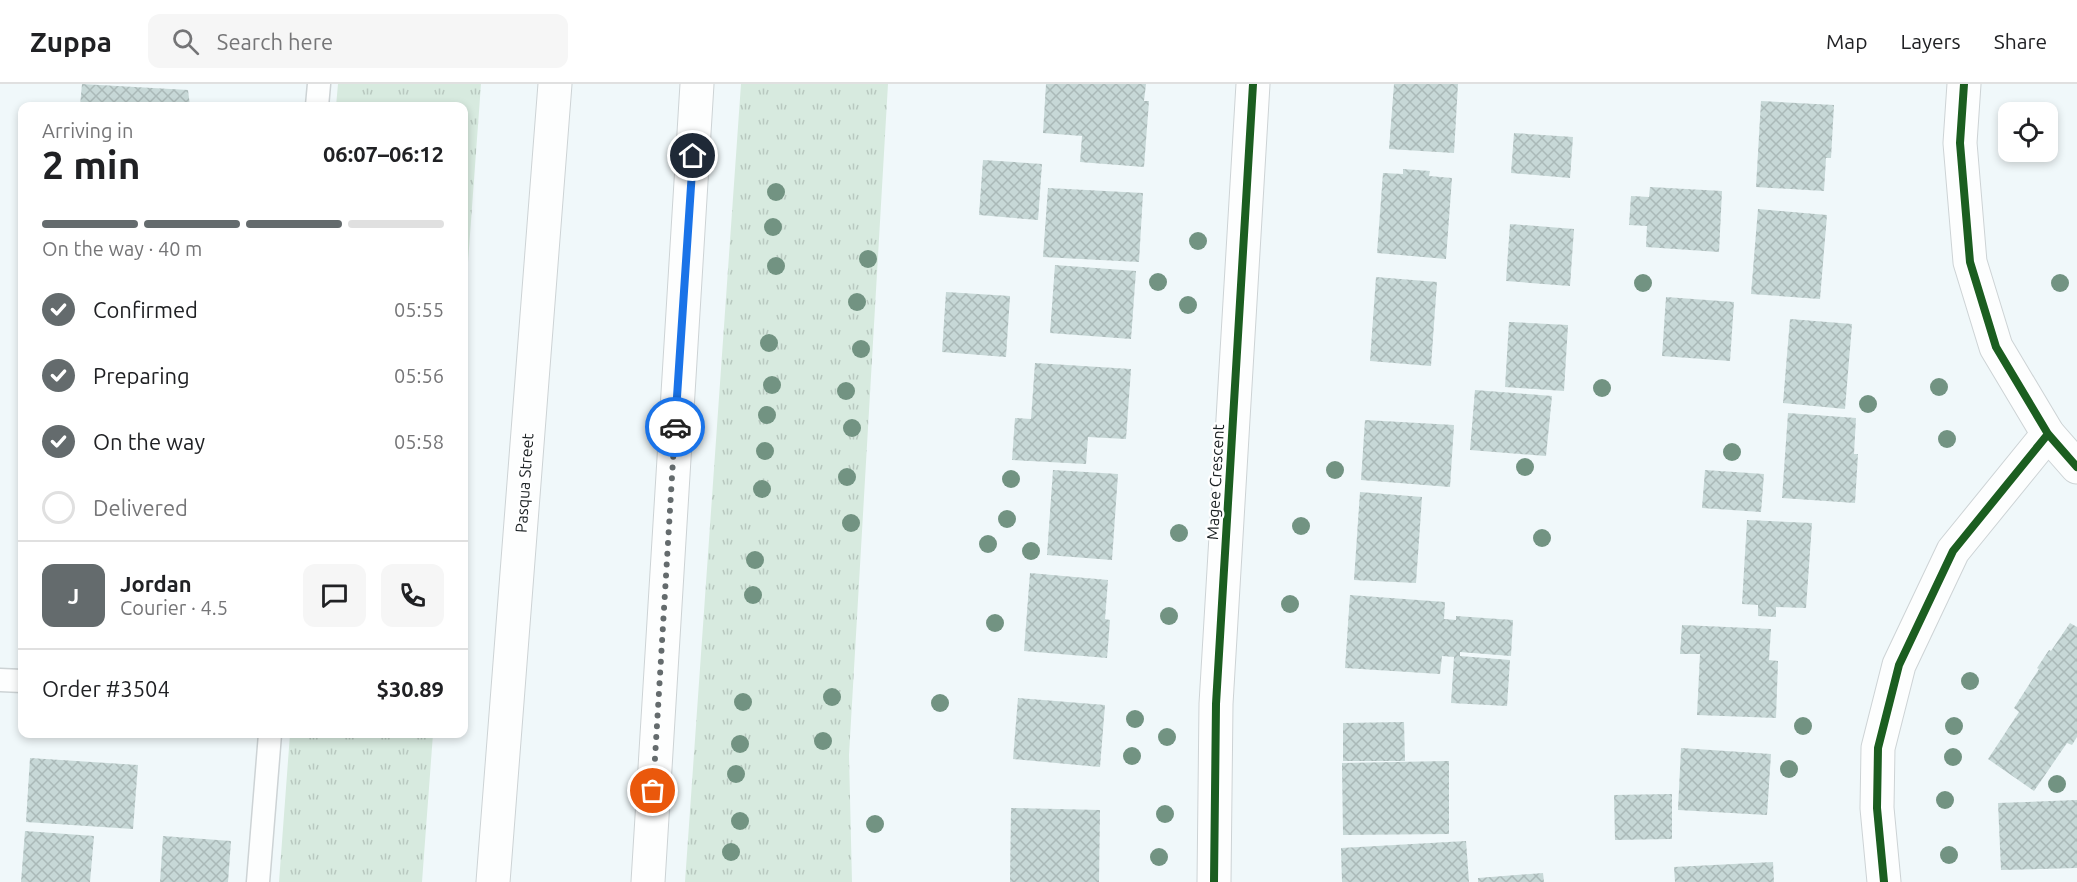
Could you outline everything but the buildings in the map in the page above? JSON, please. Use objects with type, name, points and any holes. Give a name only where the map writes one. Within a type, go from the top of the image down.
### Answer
[{"type":"street","name":"Pasqua Street","points":[[494,882],[555,84]]},
{"type":"street","points":[[648,882],[697,84]]},
{"type":"street","name":"Magee Crescent","points":[[1214,882],[1216,704],[1253,84]]},
{"type":"street","points":[[1965,84],[1960,143],[1970,262],[1996,347],[2048,434],[2077,467]]},
{"type":"street","points":[[1884,882],[1877,808],[1878,748],[1899,665],[1953,551],[2048,434]]},
{"type":"lane","points":[[317,102],[319,84]]},
{"type":"lane","points":[[0,680],[18,681]]},
{"type":"lane","points":[[258,882],[270,738]]},
{"type":"green space","points":[[338,84],[481,84],[468,262],[468,102],[336,102]]},
{"type":"green space","points":[[741,84],[888,84],[849,755],[852,882],[685,882]]},
{"type":"green space","points":[[290,738],[433,738],[422,882],[279,882]]},
{"type":"cycle path","points":[[1214,882],[1216,704],[1253,84]]},
{"type":"cycle path","points":[[1964,84],[1960,143],[1970,262],[1996,347],[2048,434],[2077,467]]},
{"type":"cycle path","points":[[1884,882],[1877,808],[1878,748],[1899,665],[1953,551],[2048,434]]},
{"type":"way so far","points":[[653,791],[675,427]]},
{"type":"route","points":[[675,427],[693,156]]}]
